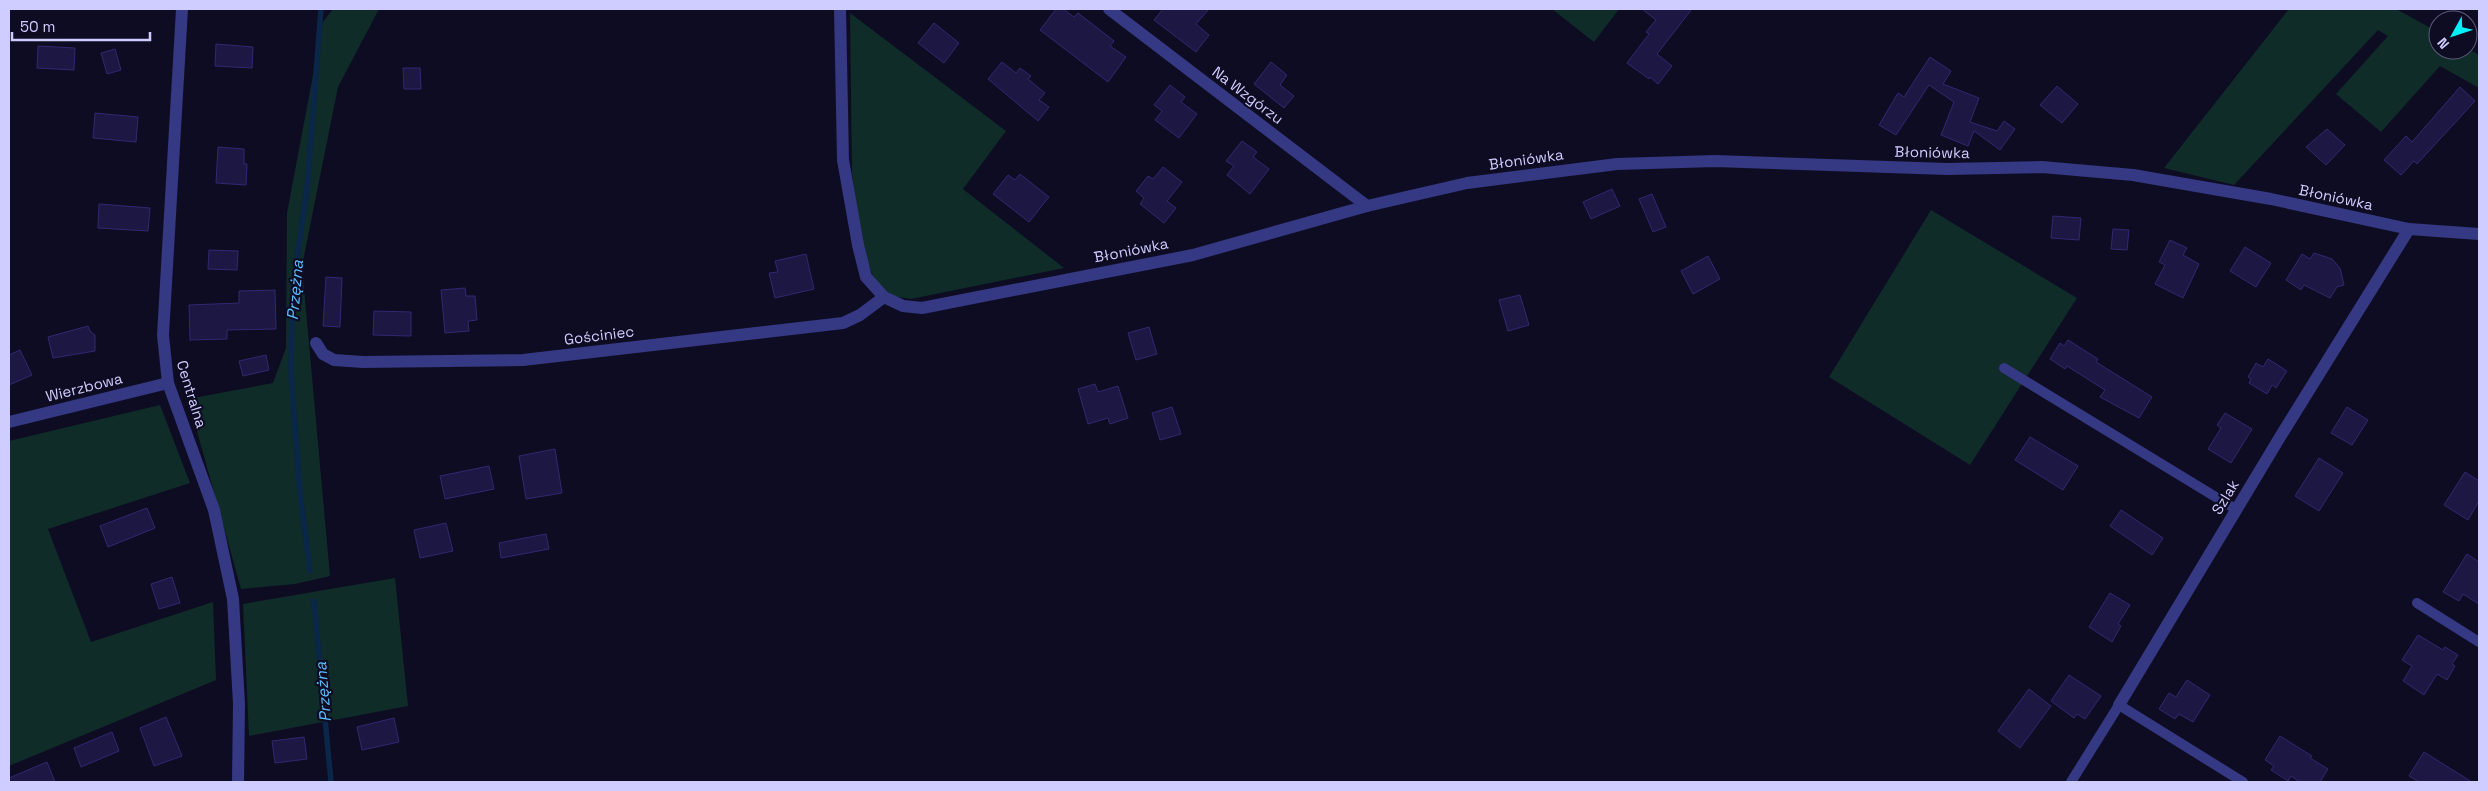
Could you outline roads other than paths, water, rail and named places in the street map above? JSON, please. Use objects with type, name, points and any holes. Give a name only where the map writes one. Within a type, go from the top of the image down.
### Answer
[{"type":"street","name":"Centralna","points":[[182,9],[163,335],[168,383],[214,510],[233,599],[239,704],[238,782]]},
{"type":"street","name":"Błoniówka","points":[[840,9],[843,160],[858,245],[866,277],[884,297],[903,306],[922,308],[1193,255],[1367,206],[1467,184],[1617,164],[1715,161],[1946,169],[2042,168],[2133,175],[2270,199],[2409,229],[2479,234]]},
{"type":"street","name":"Na Wzgórzu","points":[[1109,9],[1367,206]]},
{"type":"street","name":"Szlak","points":[[2119,705],[2236,510],[2409,229]]},
{"type":"street","name":"Gościniec","points":[[316,343],[324,354],[334,360],[363,362],[523,360],[842,324],[860,315],[884,297]]},
{"type":"street","name":"Wierzbowa","points":[[9,422],[168,383]]},
{"type":"lane","points":[[2004,368],[2236,510]]},
{"type":"lane","points":[[2417,603],[2479,642]]},
{"type":"lane","points":[[2119,705],[2243,782]]},
{"type":"lane","name":"Szlak","points":[[2071,782],[2119,705]]},
{"type":"waterway","name":"Przężna","points":[[310,571],[300,493],[291,374],[292,293],[307,188],[321,9]]},
{"type":"waterway","name":"Przężna","points":[[314,601],[331,782]]}]
